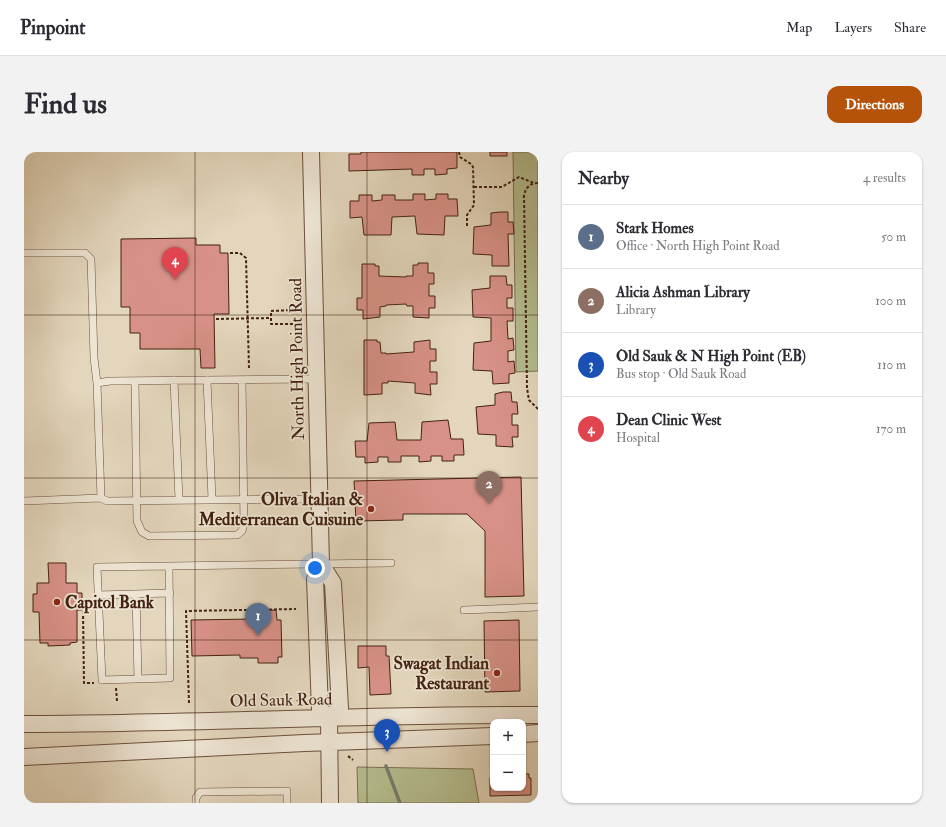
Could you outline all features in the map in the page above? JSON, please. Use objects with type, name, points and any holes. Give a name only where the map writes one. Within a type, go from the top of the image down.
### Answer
[{"type":"street","name":"North High Point Road","points":[[311,152],[321,564],[315,579],[319,704],[320,710],[329,718],[330,803]]},
{"type":"street","name":"Old Sauk Road","points":[[24,724],[109,724],[329,718],[538,715]]},
{"type":"street","points":[[526,734],[538,733]]},
{"type":"street","points":[[24,757],[330,742],[446,739],[490,736]]},
{"type":"lane","points":[[24,253],[85,253],[91,259],[101,498]]},
{"type":"lane","points":[[97,383],[110,381],[317,379]]},
{"type":"lane","points":[[174,380],[179,500]]},
{"type":"lane","points":[[207,380],[212,499]]},
{"type":"lane","points":[[135,381],[138,527],[142,532],[149,536],[237,535],[242,531],[244,524],[242,499],[242,380]]},
{"type":"lane","points":[[24,501],[101,498],[107,501],[319,499]]},
{"type":"lane","points":[[169,566],[170,678],[102,680],[97,566],[391,563]]},
{"type":"lane","points":[[98,595],[170,593]]},
{"type":"lane","points":[[136,594],[138,679]]},
{"type":"lane","points":[[464,610],[538,607]]},
{"type":"lane","points":[[196,803],[196,798],[200,792],[287,791],[287,803]]},
{"type":"path","points":[[459,152],[460,157],[473,167],[474,205],[467,214],[466,226]]},
{"type":"path","points":[[474,187],[502,187],[519,177],[534,183],[538,183]]},
{"type":"path","points":[[534,183],[528,186],[524,196],[524,272],[527,388],[529,400],[538,409]]},
{"type":"path","points":[[230,253],[243,254],[246,258],[249,368]]},
{"type":"path","points":[[294,310],[270,311],[271,324],[294,324]]},
{"type":"path","points":[[216,319],[270,318]]},
{"type":"path","points":[[189,703],[186,611],[296,610]]},
{"type":"path","points":[[297,700],[303,705]]},
{"type":"path","points":[[347,756],[353,760]]},
{"type":"green space","points":[[513,152],[538,152],[538,371],[516,372]]},
{"type":"green space","points":[[357,767],[473,769],[479,803],[358,803]]},
{"type":"building","points":[[361,152],[457,152],[457,168],[447,169],[447,174],[435,175],[435,169],[424,169],[424,175],[412,175],[412,169],[349,171],[349,154],[361,154]]},
{"type":"building","points":[[490,152],[507,152],[507,156],[490,156]]},
{"type":"building","points":[[413,194],[425,194],[425,200],[436,199],[436,194],[448,194],[448,199],[457,199],[458,216],[445,216],[444,235],[417,234],[415,216],[392,217],[391,235],[364,235],[362,217],[350,218],[350,201],[359,201],[359,195],[372,195],[372,201],[382,200],[382,195],[395,195],[395,200],[413,200]]},
{"type":"building","points":[[508,212],[508,222],[513,222],[514,234],[508,234],[509,266],[492,266],[492,255],[473,254],[474,227],[491,225],[491,213]]},
{"type":"building","points":[[196,238],[196,245],[220,245],[220,253],[228,253],[229,314],[214,314],[215,368],[201,368],[200,349],[140,349],[140,333],[130,333],[130,307],[121,307],[121,239]]},
{"type":"building","points":[[418,263],[428,263],[428,273],[434,273],[434,284],[429,284],[429,296],[435,296],[435,308],[429,308],[429,318],[413,317],[413,306],[407,306],[406,304],[386,305],[380,307],[380,317],[363,319],[363,310],[357,310],[357,298],[362,298],[362,264],[375,264],[375,266],[379,266],[379,276],[406,277],[413,276],[413,265],[418,265]]},
{"type":"building","points":[[490,276],[506,276],[507,285],[512,285],[512,298],[507,298],[507,308],[513,308],[513,321],[507,321],[508,339],[513,338],[514,350],[508,351],[508,362],[514,361],[515,373],[509,374],[509,383],[493,384],[492,371],[473,370],[474,343],[491,341],[491,318],[473,317],[472,290],[490,288]]},
{"type":"building","points":[[364,340],[377,340],[377,342],[380,342],[381,353],[386,354],[414,352],[414,342],[430,340],[430,349],[436,349],[436,361],[430,361],[430,372],[437,372],[437,384],[430,384],[431,395],[415,393],[415,383],[388,381],[388,383],[382,383],[382,394],[364,395]]},
{"type":"building","points":[[511,392],[512,402],[517,402],[518,414],[512,414],[512,425],[518,425],[518,437],[512,437],[513,447],[496,446],[496,435],[478,434],[476,407],[495,405],[495,394]]},
{"type":"building","points":[[448,420],[451,439],[463,439],[464,455],[454,455],[454,461],[442,461],[442,456],[431,456],[431,461],[419,462],[419,456],[401,456],[401,462],[388,462],[388,457],[378,457],[378,462],[365,463],[365,457],[356,457],[355,441],[367,441],[369,423],[395,422],[397,440],[421,440],[422,422]]},
{"type":"building","points":[[521,477],[524,596],[485,597],[485,531],[467,514],[403,514],[403,520],[356,521],[354,481]]},
{"type":"building","name":"Capitol Bank","points":[[48,563],[66,563],[66,583],[77,583],[77,593],[82,593],[82,610],[77,610],[77,642],[70,643],[70,645],[48,646],[48,643],[40,643],[39,612],[33,612],[33,594],[37,594],[37,583],[49,583]]},
{"type":"building","points":[[276,610],[277,620],[281,620],[282,657],[278,657],[278,663],[258,663],[258,658],[240,658],[240,655],[192,656],[191,620],[253,619],[253,616],[257,616],[257,611]]},
{"type":"building","points":[[519,620],[520,691],[485,692],[484,621]]},
{"type":"building","points":[[358,646],[386,646],[386,656],[389,656],[391,694],[370,695],[369,667],[358,668]]},
{"type":"building","points":[[526,774],[529,774],[529,778],[531,778],[531,795],[490,796],[490,791],[526,791]]},
{"type":"waterway","points":[[386,766],[400,803]]},
{"type":"place","name":"Dean Clinic West","points":[[175,280]]},
{"type":"place","name":"Alicia Ashman Library","points":[[489,504]]},
{"type":"place","name":"Oliva Italian & Mediterranean Cuisuine","points":[[371,509]]},
{"type":"place","name":"Capitol Bank","points":[[57,602]]},
{"type":"place","name":"Stark Homes","points":[[258,636]]},
{"type":"place","name":"Swagat Indian Restaurant","points":[[497,673]]},
{"type":"place","name":"Old Sauk & N High Point (EB)","points":[[387,752]]}]
